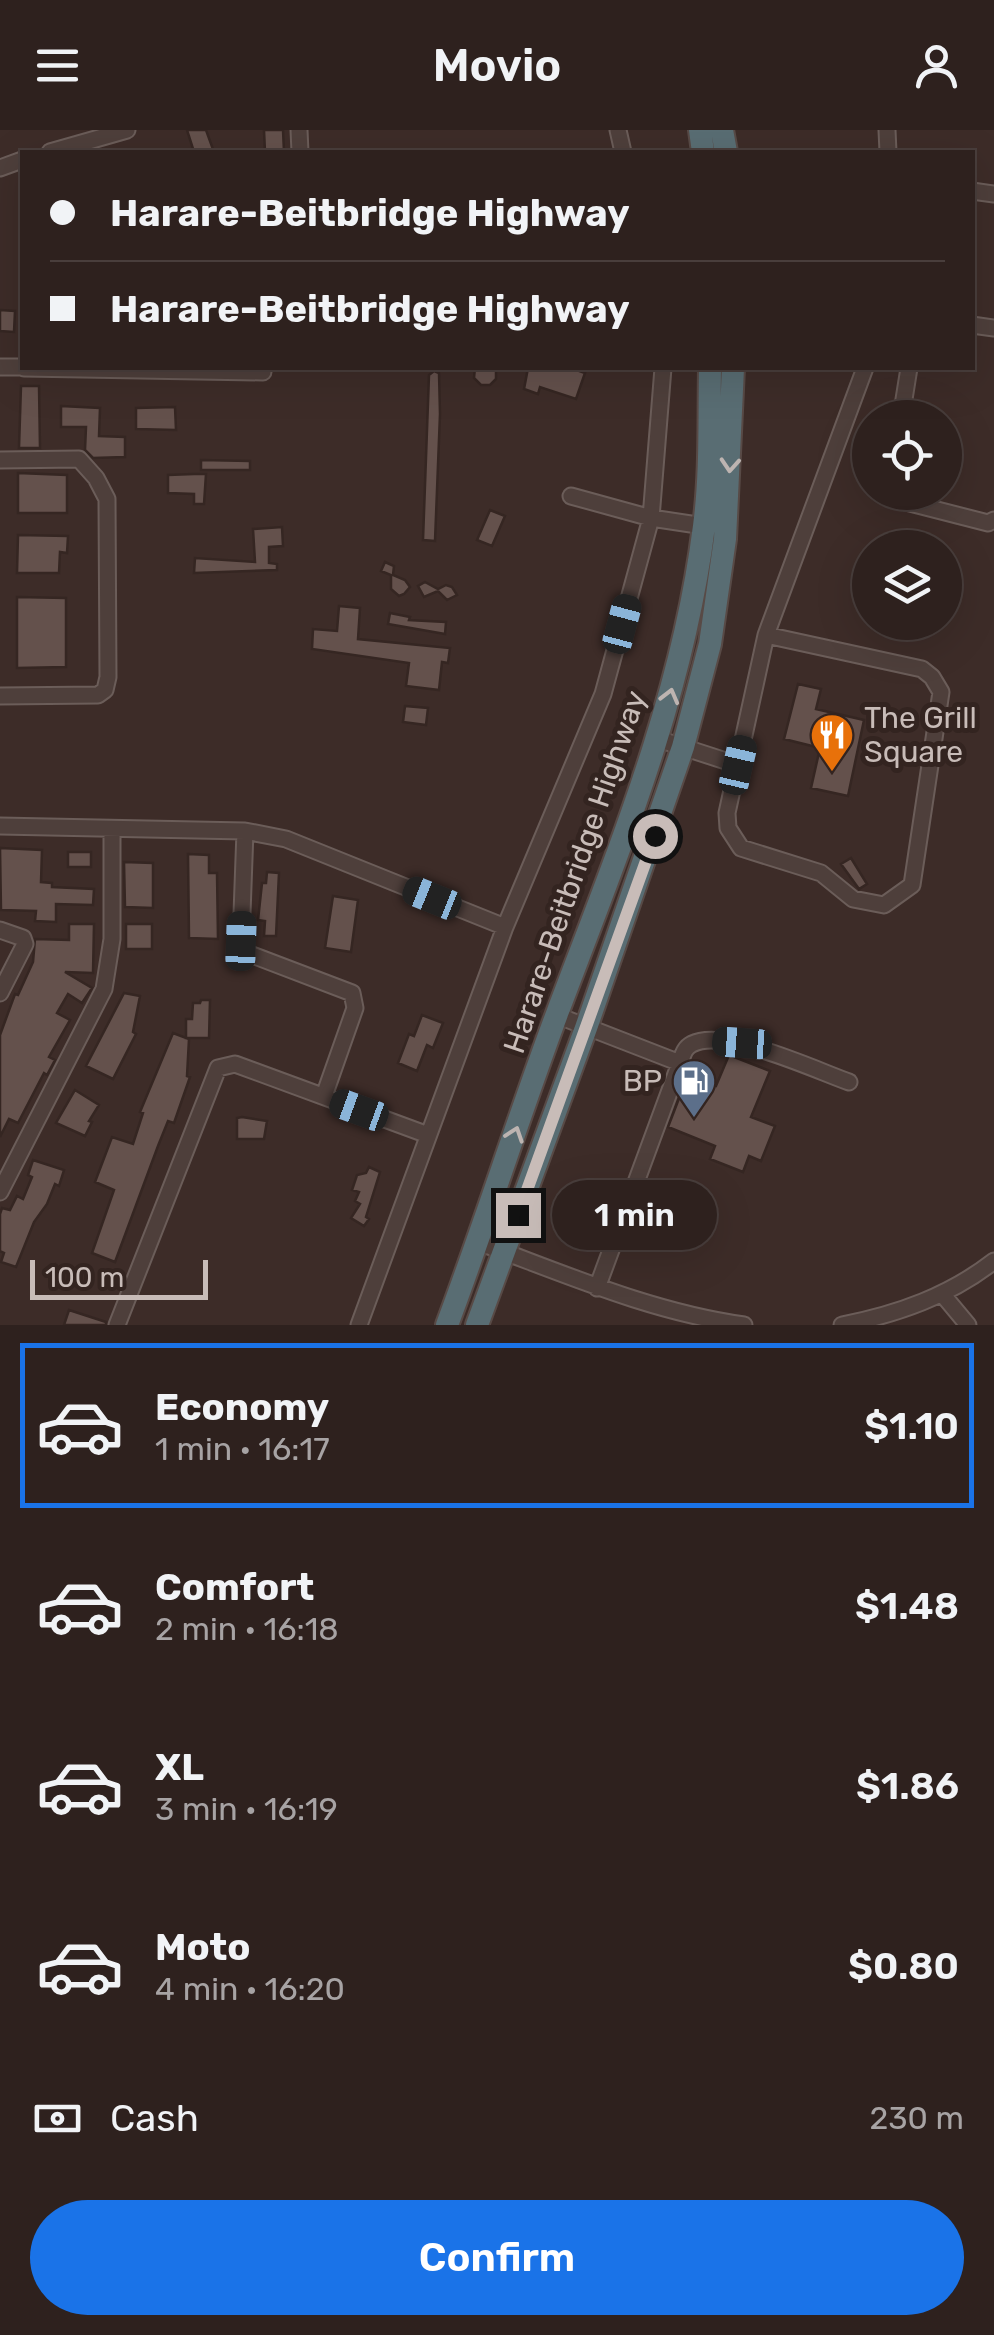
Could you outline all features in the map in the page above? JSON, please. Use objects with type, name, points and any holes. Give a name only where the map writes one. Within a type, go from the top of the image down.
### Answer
[{"type":"highway","points":[[700,130],[720,142]]},
{"type":"highway","name":"Harare-Beitbridge Highway","points":[[447,1325],[556,1015],[634,815],[658,739],[677,666],[704,526],[710,370]]},
{"type":"highway","name":"Harare-Beitbridge Highway","points":[[477,1325],[683,747],[710,644],[725,539],[733,370]]},
{"type":"street","points":[[66,150],[98,146],[127,130]]},
{"type":"street","points":[[143,370],[263,372]]},
{"type":"street","points":[[358,1325],[506,927],[603,694],[651,518],[663,370]]},
{"type":"street","points":[[766,635],[922,669],[940,692],[912,886],[884,905],[853,898],[821,874],[742,848],[728,828],[727,813],[766,635],[864,370]]},
{"type":"street","points":[[903,400],[909,370]]},
{"type":"street","points":[[0,460],[80,458],[107,499],[108,677],[105,690],[98,695],[0,696]]},
{"type":"street","points":[[571,496],[651,518],[704,526]]},
{"type":"street","points":[[937,510],[988,523],[994,520]]},
{"type":"street","points":[[658,739],[738,765]]},
{"type":"street","points":[[0,826],[244,831],[286,839],[506,927]]},
{"type":"street","points":[[0,1192],[104,989],[112,938],[112,830]]},
{"type":"street","points":[[244,831],[241,941],[247,953],[352,993],[354,1008],[324,1096]]},
{"type":"street","points":[[0,930],[22,938],[24,944],[0,993]]},
{"type":"street","points":[[556,1015],[680,1062]]},
{"type":"street","points":[[598,1288],[686,1048],[694,1042],[742,1043],[848,1082]]},
{"type":"street","points":[[117,1325],[218,1068],[236,1064],[428,1135]]},
{"type":"street","points":[[478,1242],[598,1288],[664,1308],[744,1325]]},
{"type":"street","points":[[842,1325],[878,1318],[944,1294],[994,1261]]},
{"type":"street","points":[[944,1294],[968,1325]]},
{"type":"street","points":[[658,1325],[664,1308]]},
{"type":"building","points":[[187,130],[206,130],[213,150],[193,150]]},
{"type":"building","points":[[264,130],[283,130],[284,150],[265,150]]},
{"type":"building","points":[[0,310],[15,311],[14,332],[0,331]]},
{"type":"building","points":[[475,370],[496,370],[496,379],[490,385],[481,385],[474,378]]},
{"type":"building","points":[[528,370],[585,373],[576,399],[540,387],[538,394],[524,389]]},
{"type":"building","points":[[439,373],[440,414],[435,541],[423,540],[429,375]]},
{"type":"building","points":[[21,386],[39,386],[40,448],[19,448]]},
{"type":"building","points":[[61,406],[100,408],[99,436],[125,437],[125,457],[93,458],[85,450],[86,427],[61,427]]},
{"type":"building","points":[[175,407],[176,430],[136,429],[136,408]]},
{"type":"building","points":[[201,460],[250,461],[250,470],[201,470]]},
{"type":"building","points":[[18,473],[67,475],[67,513],[18,513]]},
{"type":"building","points":[[206,474],[204,504],[194,504],[194,494],[168,493],[168,475]]},
{"type":"building","points":[[490,510],[505,516],[492,546],[477,540]]},
{"type":"building","points":[[282,527],[283,546],[269,547],[269,563],[277,564],[277,570],[194,573],[195,558],[255,562],[253,529]]},
{"type":"building","points":[[18,535],[68,536],[67,553],[60,552],[59,573],[17,573]]},
{"type":"building","points":[[385,562],[394,566],[393,575],[410,587],[404,594],[399,596],[391,589],[391,575],[381,571]]},
{"type":"building","points":[[425,582],[438,589],[452,587],[457,595],[447,600],[438,591],[424,597],[418,586]]},
{"type":"building","points":[[17,597],[66,598],[66,667],[17,668]]},
{"type":"building","points":[[339,606],[360,608],[358,639],[450,648],[448,663],[442,662],[439,690],[406,686],[409,663],[312,649],[313,629],[337,631]]},
{"type":"building","points":[[390,613],[410,617],[409,620],[446,622],[445,634],[388,624]]},
{"type":"building","points":[[798,684],[821,689],[816,709],[864,720],[848,796],[811,788],[820,748],[784,739]]},
{"type":"building","points":[[405,706],[428,708],[426,725],[403,722]]},
{"type":"building","points":[[0,848],[42,850],[41,882],[52,883],[52,887],[94,889],[93,905],[56,904],[56,922],[35,921],[36,911],[1,910]]},
{"type":"building","points":[[68,852],[91,852],[91,867],[68,867]]},
{"type":"building","points":[[188,854],[209,855],[209,873],[217,873],[218,939],[189,938]]},
{"type":"building","points":[[851,858],[867,884],[859,889],[841,864]]},
{"type":"building","points":[[124,862],[153,863],[153,908],[125,907]]},
{"type":"building","points":[[267,872],[279,873],[276,936],[264,936],[265,921],[258,920]]},
{"type":"building","points":[[333,896],[358,900],[351,952],[325,948]]},
{"type":"building","points":[[69,924],[94,924],[93,973],[65,972],[92,988],[82,1003],[68,994],[57,1013],[70,1020],[49,1057],[55,1060],[18,1123],[9,1119],[0,1137],[0,1035],[15,994],[18,995],[33,962],[35,939],[69,940]]},
{"type":"building","points":[[126,924],[152,924],[152,949],[126,949]]},
{"type":"building","points":[[124,993],[140,996],[133,1032],[136,1034],[113,1079],[86,1066]]},
{"type":"building","points":[[210,1000],[209,1038],[186,1038],[186,1019],[192,1019],[193,1003]]},
{"type":"building","points":[[422,1015],[443,1023],[433,1048],[427,1045],[417,1071],[398,1063],[409,1034],[414,1036]]},
{"type":"building","points":[[173,1033],[189,1039],[190,1077],[174,1123],[168,1121],[115,1262],[92,1253],[114,1190],[95,1182],[112,1137],[133,1144],[143,1113],[140,1112]]},
{"type":"building","points":[[729,1055],[770,1071],[751,1117],[775,1126],[761,1161],[749,1156],[743,1172],[710,1159],[715,1146],[668,1127],[688,1075],[716,1086]]},
{"type":"building","points":[[75,1090],[99,1105],[85,1136],[56,1123]]},
{"type":"building","points":[[237,1118],[267,1121],[264,1139],[237,1139]]},
{"type":"building","points":[[33,1160],[64,1170],[59,1186],[55,1184],[34,1222],[16,1267],[1,1262],[4,1253],[0,1251],[0,1214],[2,1208],[10,1210],[17,1196],[23,1199],[32,1177],[28,1175]]},
{"type":"building","points":[[369,1167],[380,1172],[364,1226],[351,1218],[360,1204],[355,1201],[359,1192],[352,1190],[357,1175],[366,1173]]},
{"type":"building","points":[[69,1310],[106,1322],[106,1325],[64,1325]]},
{"type":"place","name":"The Grill Square","points":[[832,773]]},
{"type":"place","name":"BP","points":[[694,1119]]},
{"type":"route","points":[[518,1215],[655,836]]}]
